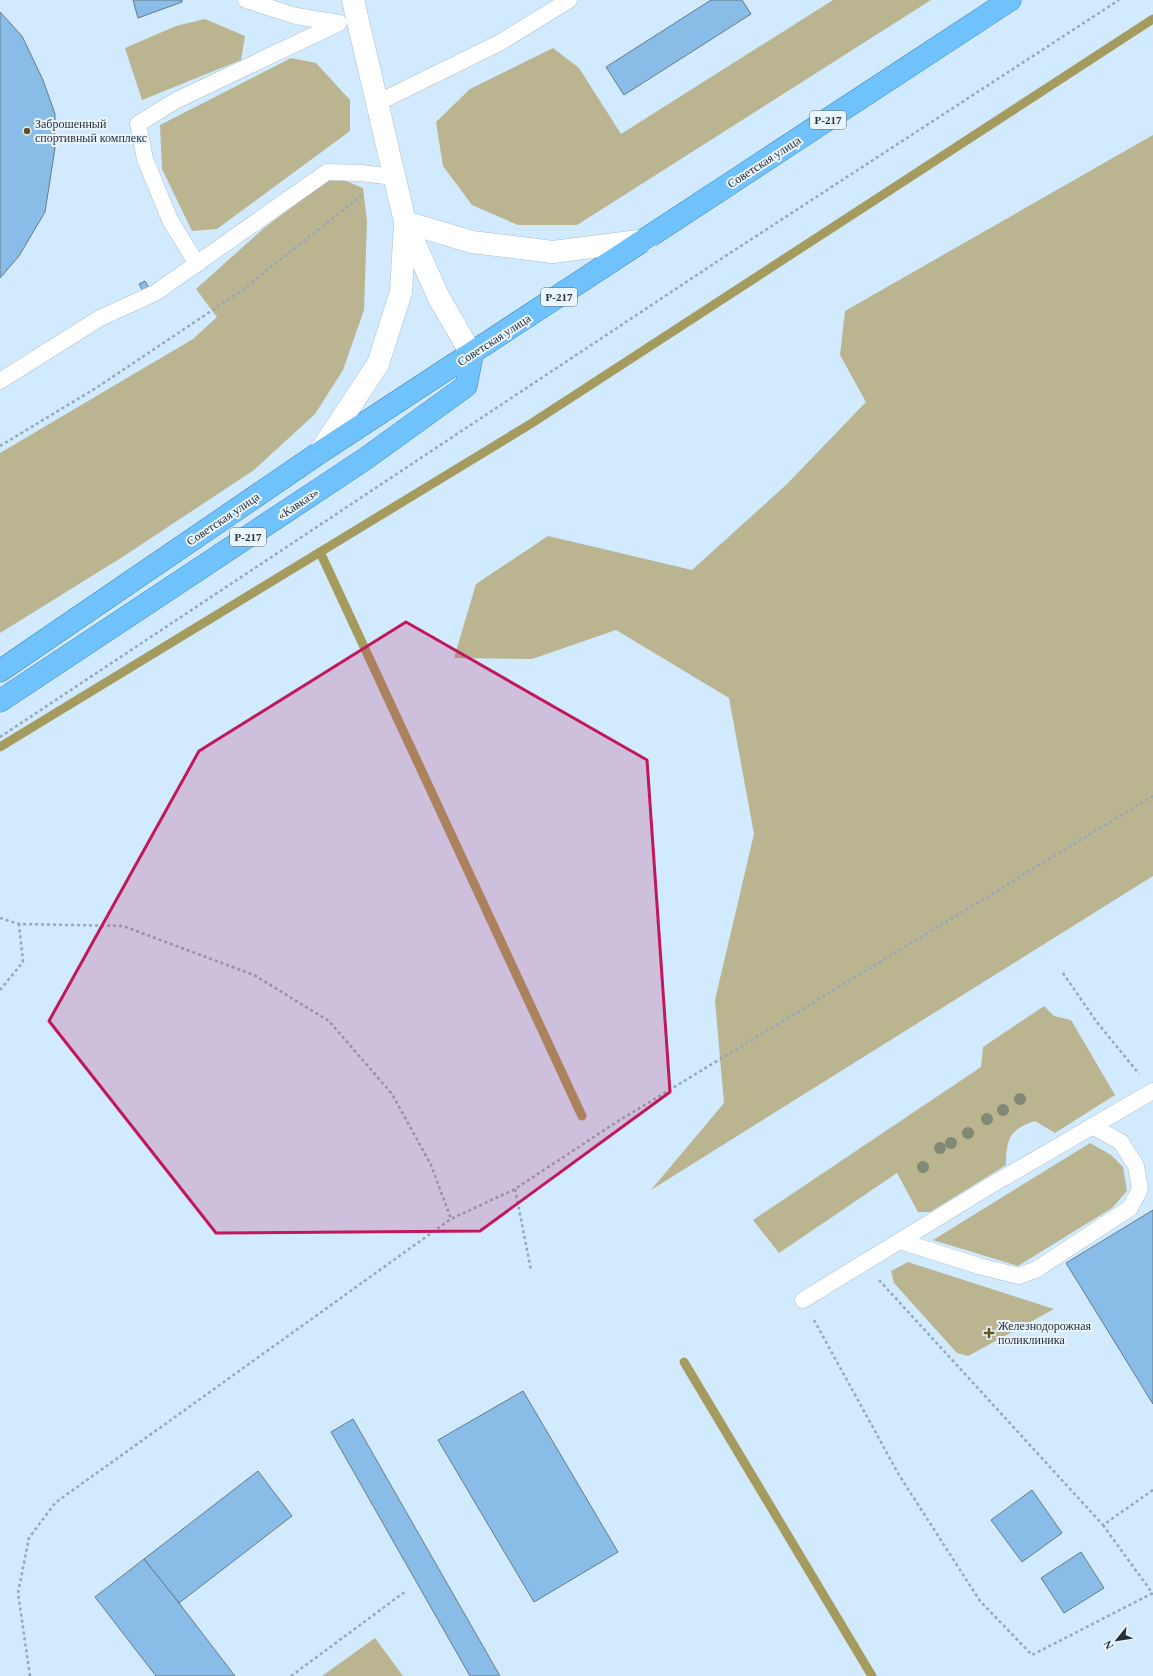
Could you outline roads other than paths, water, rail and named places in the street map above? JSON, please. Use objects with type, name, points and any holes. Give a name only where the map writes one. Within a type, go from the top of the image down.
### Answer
[{"type":"highway","name":"Советская улица","points":[[0,671],[319,454],[472,355],[1010,0]]},
{"type":"highway","name":"«Кавказ»","points":[[0,701],[365,459],[466,386],[472,355]]},
{"type":"street","points":[[355,8],[405,222],[439,298],[472,355]]},
{"type":"street","points":[[405,222],[472,242],[553,252],[647,240]]},
{"type":"street","points":[[319,454],[378,364],[401,292],[405,222]]},
{"type":"lane","points":[[246,0],[296,16],[336,24]]},
{"type":"lane","points":[[377,103],[501,42],[569,0]]},
{"type":"lane","points":[[197,264],[170,220],[145,159],[138,124],[175,100],[336,24],[355,8]]},
{"type":"lane","points":[[0,380],[100,318],[155,293],[327,172],[361,173],[394,177]]},
{"type":"lane","points":[[803,1300],[993,1184],[1153,1091]]},
{"type":"lane","points":[[900,1241],[979,1266],[1019,1276],[1038,1269],[1130,1208],[1140,1189],[1136,1166],[1121,1142],[1092,1126]]},
{"type":"waterway","points":[[0,747],[532,423],[1153,19]]},
{"type":"waterway","points":[[320,552],[582,1116]]},
{"type":"waterway","points":[[684,1362],[872,1676]]},
{"type":"place","name":"Заброшенный спортивный комплекс","points":[[27,131]]},
{"type":"place","name":"Железнодорожная поликлиника","points":[[989,1333]]}]
